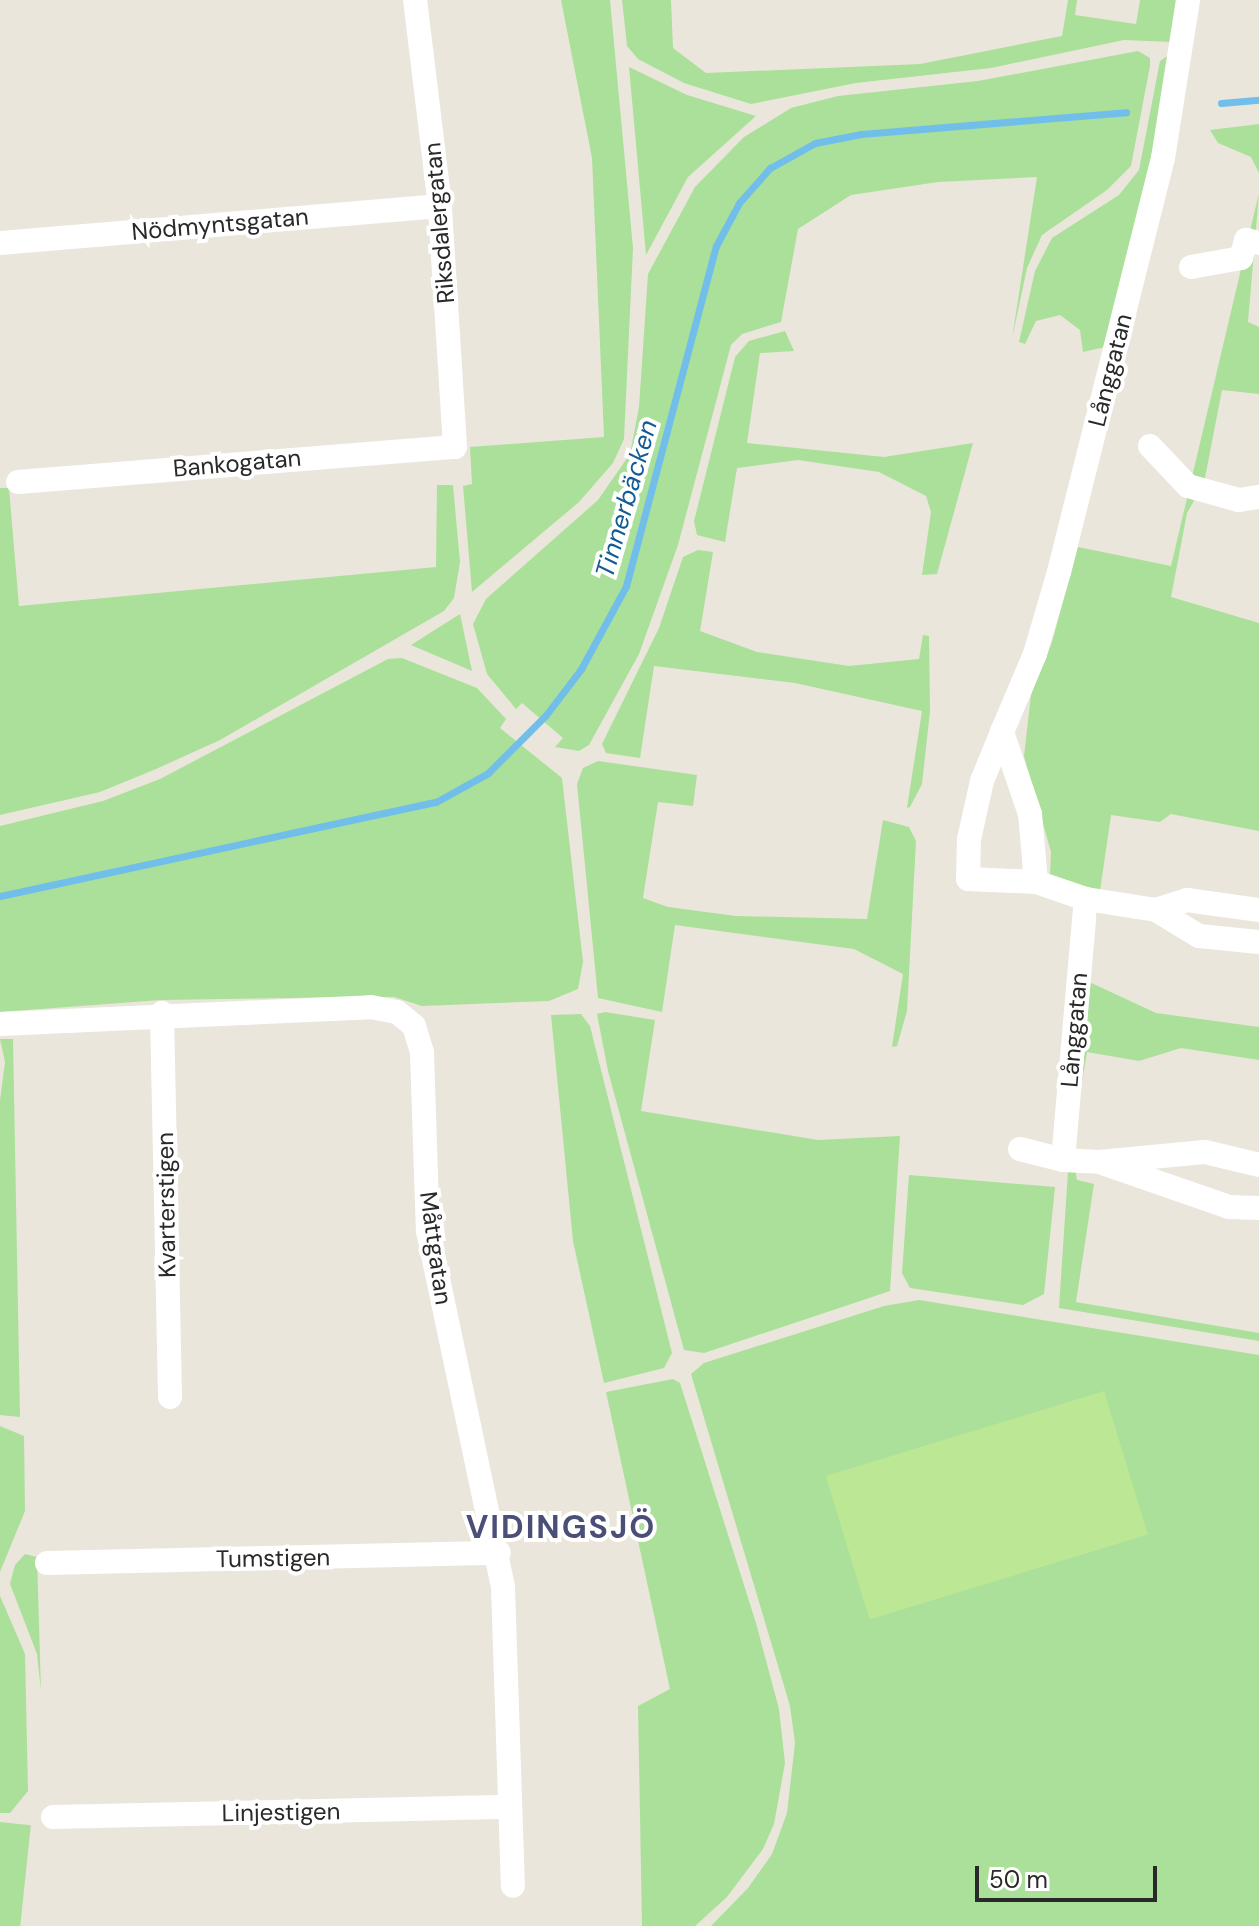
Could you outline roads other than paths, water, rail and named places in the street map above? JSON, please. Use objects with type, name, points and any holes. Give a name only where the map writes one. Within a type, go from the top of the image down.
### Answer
[{"type":"street","name":"Riksdalergatan","points":[[415,0],[440,206],[455,447]]},
{"type":"street","name":"Långgatan","points":[[1188,0],[1163,158],[1048,614],[982,781],[969,839],[968,879],[1036,882],[1086,899],[1156,910],[1199,936],[1259,942]]},
{"type":"street","name":"Nödmyntsgatan","points":[[0,243],[440,206]]},
{"type":"street","points":[[1191,267],[1241,258],[1246,240],[1259,243]]},
{"type":"street","points":[[1150,446],[1188,486],[1252,502]]},
{"type":"street","name":"Bankogatan","points":[[18,482],[455,447]]},
{"type":"street","points":[[1002,732],[1030,814],[1036,882]]},
{"type":"street","name":"Långgatan","points":[[1063,1160],[1086,899]]},
{"type":"street","name":"Långgatan","points":[[1156,910],[1187,900],[1259,910]]},
{"type":"street","name":"Måttgatan","points":[[0,1024],[162,1013],[371,1007],[397,1012],[414,1026],[422,1053],[428,1231],[499,1553],[513,1886]]},
{"type":"street","name":"Kvarterstigen","points":[[162,1013],[170,1397]]},
{"type":"street","points":[[1020,1149],[1063,1160],[1099,1162],[1205,1152],[1259,1165]]},
{"type":"street","points":[[1099,1162],[1229,1207],[1259,1208]]},
{"type":"street","name":"Tumstigen","points":[[47,1563],[499,1553]]},
{"type":"street","name":"Linjestigen","points":[[53,1817],[509,1807]]},
{"type":"waterway","points":[[1221,103],[1259,100]]},
{"type":"waterway","name":"Tinnerbäcken","points":[[0,896],[436,802],[488,773],[546,715],[581,669],[626,586],[716,246],[739,203],[770,168],[815,143],[861,134],[1126,112]]},
{"type":"district","name":"VIDINGSJÖ","points":[[561,1527]]}]
